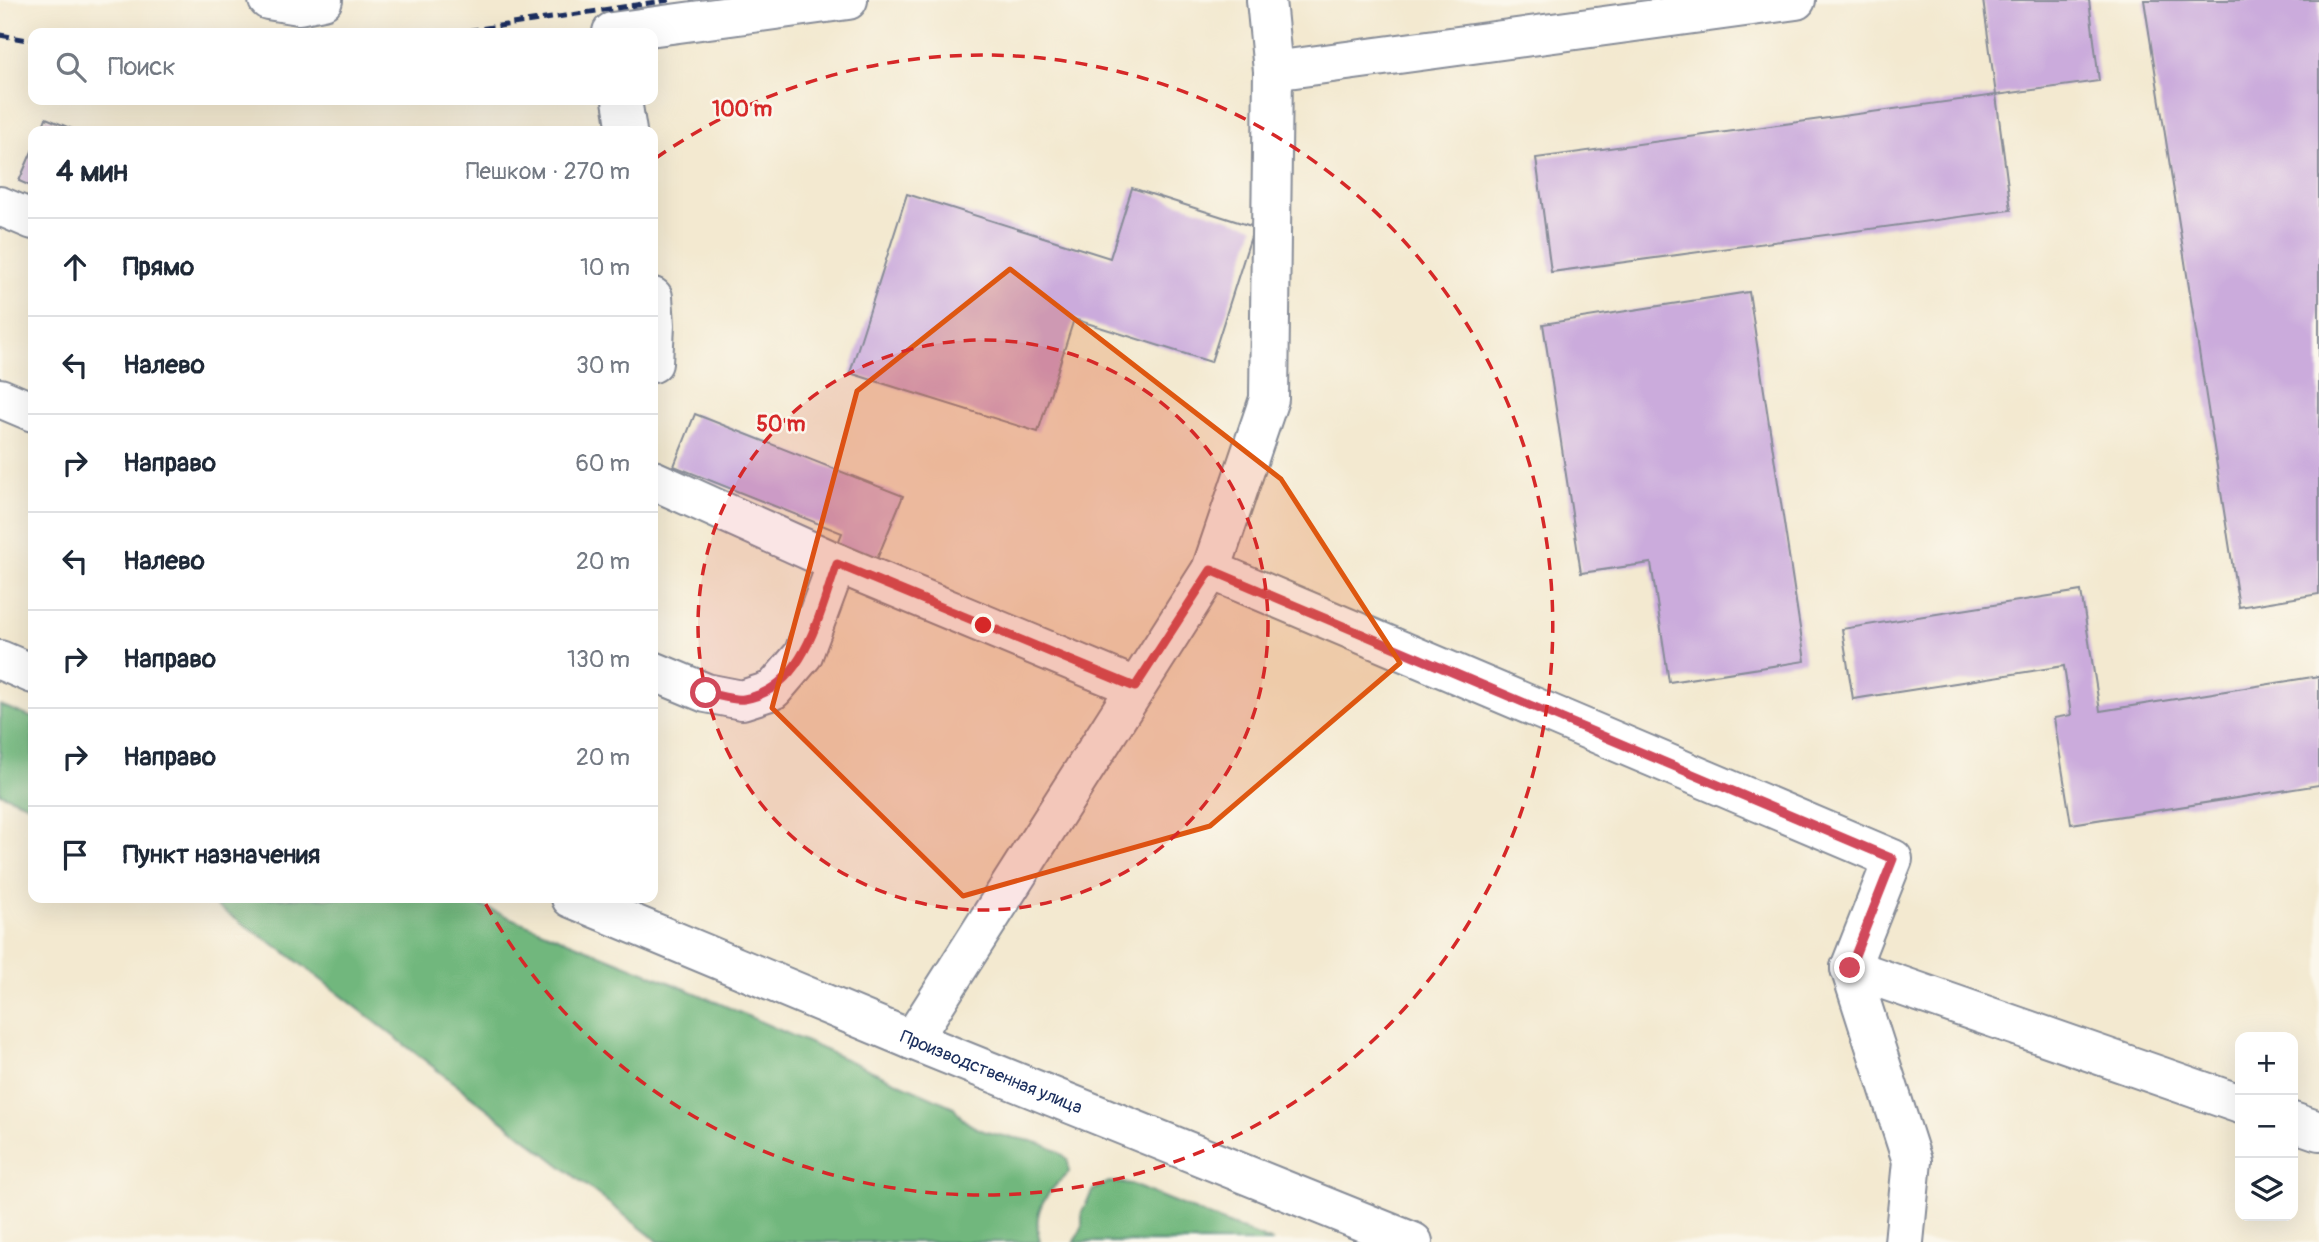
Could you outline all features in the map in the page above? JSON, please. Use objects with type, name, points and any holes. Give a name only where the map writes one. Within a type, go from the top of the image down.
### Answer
[{"type":"street","points":[[268,0],[299,5],[323,0]]},
{"type":"street","points":[[609,22],[848,0]]},
{"type":"street","points":[[912,1040],[1211,570],[1269,399],[1273,71],[1266,0]]},
{"type":"street","points":[[1273,71],[1796,0]]},
{"type":"street","points":[[623,105],[626,126]]},
{"type":"street","points":[[0,206],[28,218]]},
{"type":"street","points":[[0,398],[28,410]]},
{"type":"street","points":[[658,482],[837,564],[1135,687]]},
{"type":"street","points":[[658,673],[706,693],[742,700],[774,690],[803,655],[837,564]]},
{"type":"street","points":[[1211,570],[1893,859],[1850,968],[1912,1161],[1904,1242]]},
{"type":"street","points":[[0,660],[28,672]]},
{"type":"street","name":"Производственная улица","points":[[583,903],[912,1040],[1413,1242]]},
{"type":"street","points":[[1850,968],[2235,1102]]},
{"type":"street","points":[[2298,1124],[2319,1131]]},
{"type":"highlighted area","points":[[1010,269],[1281,479],[1400,663],[1210,826],[963,896],[772,708],[857,391]]},
{"type":"green space","points":[[0,705],[28,716],[28,805],[0,793]]},
{"type":"green space","points":[[212,903],[474,903],[698,994],[954,1107],[963,1119],[976,1128],[1044,1145],[1068,1160],[1069,1172],[1042,1203],[1038,1220],[1040,1242],[659,1242],[284,951]]},
{"type":"green space","points":[[1109,1182],[1130,1184],[1273,1242],[1074,1242],[1082,1228],[1082,1212],[1093,1190]]},
{"type":"building","points":[[1983,0],[2089,0],[2099,81],[1996,95]]},
{"type":"building","points":[[2144,0],[2319,0],[2319,594],[2239,607]]},
{"type":"building","points":[[1996,95],[2011,210],[1551,272],[1536,158]]},
{"type":"building","points":[[46,118],[65,126],[43,126]]},
{"type":"building","points":[[28,160],[28,185],[19,181]]},
{"type":"building","points":[[1132,188],[1254,227],[1211,362],[1074,319],[1038,432],[850,373],[907,194],[1110,258]]},
{"type":"building","points":[[1749,292],[1805,661],[1669,682],[1651,563],[1581,573],[1543,324]]},
{"type":"building","points":[[695,414],[903,496],[875,564],[836,548],[842,533],[674,466]]},
{"type":"building","points":[[2081,591],[2100,711],[2319,676],[2319,785],[2071,824],[2054,718],[2071,715],[2064,666],[1853,699],[1842,629]]},
{"type":"railway","points":[[486,28],[669,0]]},
{"type":"railway","points":[[0,35],[28,40]]},
{"type":"route","points":[[706,693],[742,700],[774,690],[803,655],[837,564],[1135,687],[1211,570],[1893,859],[1850,968]]}]
